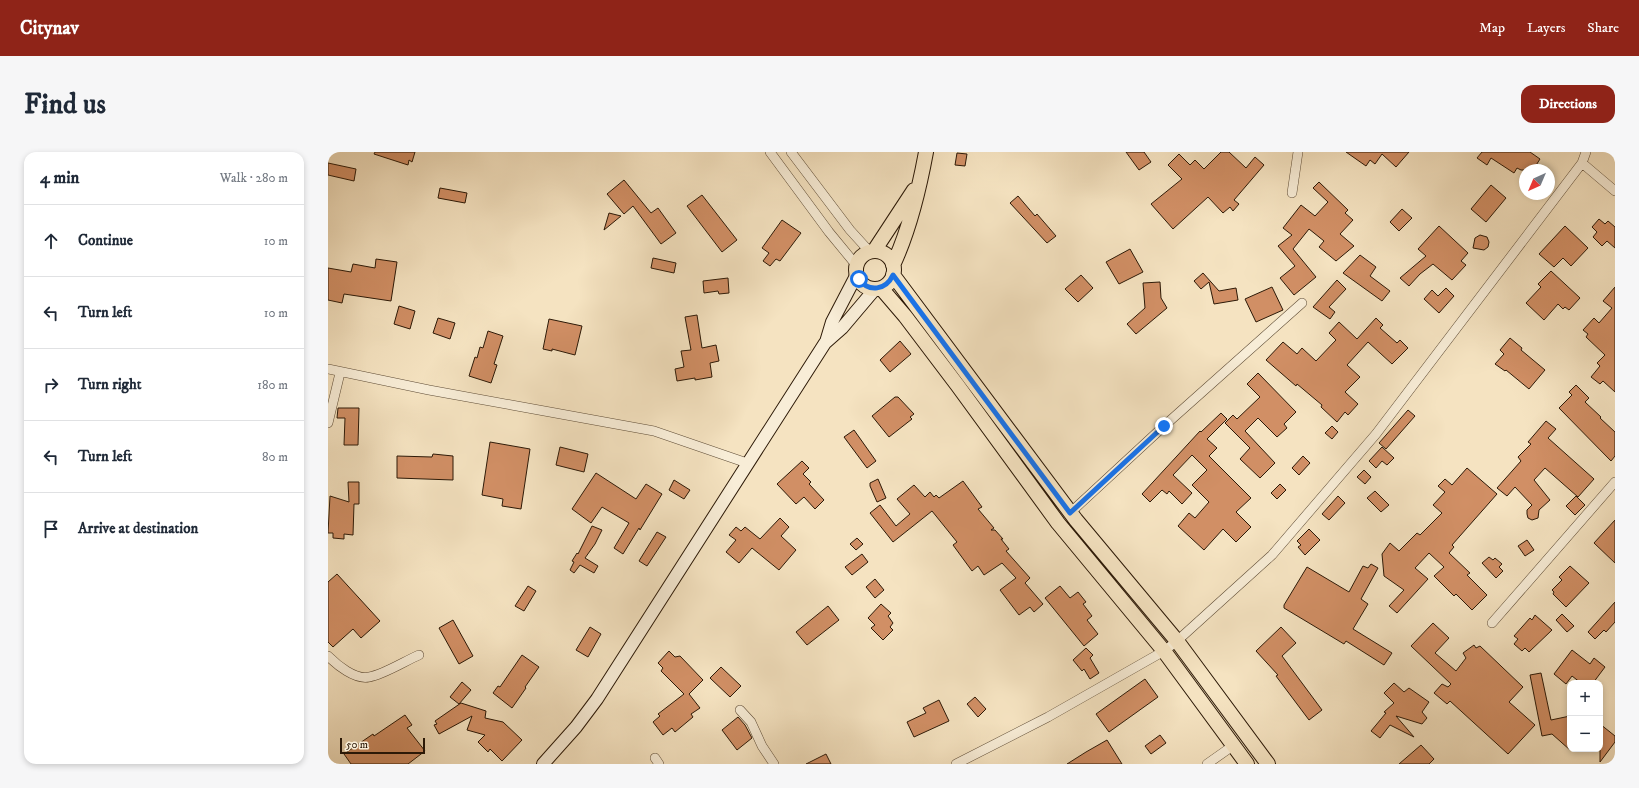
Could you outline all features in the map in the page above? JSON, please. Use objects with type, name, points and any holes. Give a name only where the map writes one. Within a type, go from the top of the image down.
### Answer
[{"type":"main road","points":[[825,343],[842,328],[878,288],[891,280],[893,270],[906,235],[920,184],[926,152]]},
{"type":"main road","points":[[543,764],[576,727],[597,699],[825,343],[832,322],[863,256],[872,252],[903,206],[920,184]]},
{"type":"main road","points":[[872,252],[886,255],[893,270],[1070,513],[1177,641],[1263,762]]},
{"type":"main road","points":[[857,270],[862,283],[866,286],[878,288],[905,316],[1058,523],[1164,651],[1247,764]]},
{"type":"street","points":[[770,152],[857,270]]},
{"type":"street","points":[[791,152],[850,230],[872,252]]},
{"type":"street","points":[[1292,193],[1298,152]]},
{"type":"street","points":[[956,764],[1048,717],[1164,651],[1272,555],[1365,446],[1582,163],[1586,152]]},
{"type":"street","points":[[1582,163],[1615,191]]},
{"type":"street","points":[[1070,513],[1164,426],[1302,303]]},
{"type":"street","points":[[328,369],[429,390],[654,431],[747,463]]},
{"type":"street","points":[[328,423],[340,372]]},
{"type":"street","points":[[1492,623],[1615,482]]},
{"type":"street","points":[[328,656],[353,674],[364,677],[377,674],[419,655]]},
{"type":"street","points":[[740,710],[751,722],[762,746],[774,764]]},
{"type":"street","points":[[1207,764],[1234,745]]},
{"type":"building","points":[[375,152],[415,152],[412,162],[409,160],[408,165],[374,154]]},
{"type":"building","points":[[1126,152],[1144,152],[1151,162],[1139,170]]},
{"type":"building","points":[[1221,152],[1229,152],[1246,168],[1255,157],[1264,165],[1234,200],[1239,204],[1233,211],[1230,207],[1223,213],[1208,197],[1173,229],[1151,204],[1182,179],[1168,165],[1179,154],[1190,165],[1195,160],[1204,169]]},
{"type":"building","points":[[1346,152],[1409,152],[1396,167],[1382,154],[1375,164],[1370,160],[1366,166]]},
{"type":"building","points":[[1482,152],[1530,152],[1540,159],[1537,164],[1519,164],[1519,169],[1517,168],[1514,173],[1491,158],[1487,165],[1477,158]]},
{"type":"building","points":[[957,153],[967,154],[965,166],[955,165]]},
{"type":"building","points":[[328,163],[356,169],[354,181],[328,175]]},
{"type":"building","points":[[624,180],[651,213],[658,208],[676,233],[661,244],[633,206],[624,214],[607,194]]},
{"type":"building","points":[[1319,182],[1348,210],[1345,213],[1353,220],[1340,234],[1354,246],[1336,261],[1319,247],[1324,241],[1309,229],[1293,249],[1316,277],[1294,295],[1280,278],[1295,266],[1278,246],[1292,235],[1283,228],[1301,205],[1315,216],[1328,202],[1313,188]]},
{"type":"building","points":[[1491,185],[1506,198],[1486,222],[1471,209]]},
{"type":"building","points":[[440,188],[467,193],[465,203],[438,198]]},
{"type":"building","points":[[702,195],[737,240],[722,252],[687,206]]},
{"type":"building","points":[[1018,196],[1035,216],[1037,214],[1056,236],[1047,243],[1010,203]]},
{"type":"building","points":[[1402,209],[1412,218],[1399,231],[1390,222]]},
{"type":"building","points":[[609,213],[621,216],[604,230]]},
{"type":"building","points":[[1599,219],[1605,224],[1608,221],[1615,227],[1615,248],[1607,241],[1602,246],[1593,237],[1597,232],[1592,227]]},
{"type":"building","points":[[782,220],[801,233],[780,261],[776,259],[770,266],[763,261],[769,253],[762,248]]},
{"type":"building","points":[[1439,226],[1468,253],[1461,261],[1466,265],[1452,280],[1433,264],[1420,274],[1409,286],[1400,278],[1426,256],[1418,249]]},
{"type":"building","points":[[1565,226],[1588,248],[1571,266],[1563,258],[1554,267],[1539,254]]},
{"type":"building","points":[[1480,235],[1487,237],[1489,242],[1488,247],[1484,250],[1473,248],[1475,238]]},
{"type":"building","points":[[1130,249],[1143,272],[1119,284],[1106,262]]},
{"type":"building","points":[[1360,255],[1376,267],[1370,276],[1390,291],[1382,301],[1343,273]]},
{"type":"building","points":[[653,258],[676,263],[674,273],[651,268]]},
{"type":"building","points":[[376,259],[397,262],[391,301],[344,294],[342,303],[328,300],[328,268],[351,272],[353,264],[375,268]]},
{"type":"building","points":[[1551,271],[1580,298],[1569,310],[1565,307],[1563,309],[1558,304],[1544,320],[1526,303],[1541,287],[1538,284]]},
{"type":"building","points":[[1203,273],[1219,291],[1236,288],[1238,300],[1214,304],[1209,282],[1201,289],[1194,281]]},
{"type":"building","points":[[1081,275],[1093,288],[1078,302],[1065,289]]},
{"type":"building","points":[[728,278],[729,293],[719,294],[718,291],[704,293],[703,281]]},
{"type":"building","points":[[1337,280],[1346,289],[1329,307],[1335,312],[1330,319],[1313,307]]},
{"type":"building","points":[[1160,282],[1161,298],[1167,308],[1136,334],[1127,324],[1145,308],[1143,283]]},
{"type":"building","points":[[1272,287],[1283,310],[1256,322],[1245,299]]},
{"type":"building","points":[[1615,287],[1615,392],[1603,381],[1600,384],[1591,377],[1600,366],[1597,363],[1605,355],[1586,337],[1588,334],[1583,330],[1594,318],[1599,323],[1612,308],[1603,301]]},
{"type":"building","points":[[1446,288],[1454,296],[1439,313],[1424,299],[1432,290],[1438,296]]},
{"type":"building","points":[[399,306],[415,311],[410,329],[394,324]]},
{"type":"building","points":[[697,315],[702,348],[716,345],[719,361],[710,363],[712,377],[677,381],[675,369],[684,367],[681,351],[691,350],[685,317]]},
{"type":"building","points":[[438,318],[455,323],[450,339],[433,333]]},
{"type":"building","points":[[1376,318],[1383,325],[1380,328],[1397,343],[1400,340],[1408,348],[1392,364],[1368,342],[1347,365],[1360,377],[1345,392],[1358,404],[1348,415],[1345,412],[1337,422],[1321,407],[1322,405],[1297,384],[1296,386],[1266,360],[1283,342],[1297,354],[1302,348],[1316,361],[1336,340],[1329,333],[1339,322],[1357,339]]},
{"type":"building","points":[[549,319],[582,326],[575,355],[552,349],[552,351],[543,349]]},
{"type":"building","points":[[488,331],[503,336],[494,364],[497,365],[491,383],[469,376],[480,347],[483,348]]},
{"type":"building","points":[[1510,338],[1522,348],[1521,350],[1545,370],[1529,389],[1506,370],[1505,371],[1495,364],[1504,354],[1500,350]]},
{"type":"building","points":[[900,341],[911,354],[890,372],[880,360]]},
{"type":"building","points":[[1258,373],[1296,412],[1284,424],[1287,428],[1277,437],[1258,418],[1245,431],[1275,463],[1260,478],[1240,459],[1250,448],[1225,423],[1233,415],[1237,419],[1260,397],[1247,384]]},
{"type":"building","points":[[1576,385],[1589,398],[1585,402],[1615,432],[1615,456],[1611,461],[1559,408],[1572,395],[1569,392]]},
{"type":"building","points":[[895,397],[898,397],[914,414],[910,417],[912,419],[889,437],[872,416]]},
{"type":"building","points":[[338,408],[359,408],[358,445],[344,445],[345,418],[337,418]]},
{"type":"building","points":[[1408,410],[1415,416],[1386,449],[1379,443]]},
{"type":"building","points":[[1221,413],[1227,419],[1207,439],[1217,448],[1209,456],[1251,498],[1236,512],[1251,527],[1236,542],[1223,529],[1204,550],[1178,526],[1189,513],[1195,518],[1209,502],[1192,485],[1207,470],[1192,455],[1173,475],[1192,493],[1182,504],[1169,491],[1167,494],[1162,490],[1150,502],[1142,494],[1200,431],[1201,432]]},
{"type":"building","points":[[1546,421],[1556,429],[1548,438],[1594,479],[1578,497],[1545,468],[1534,480],[1550,500],[1539,510],[1538,518],[1532,520],[1528,518],[1527,510],[1532,505],[1515,487],[1507,496],[1497,488],[1521,461],[1518,457],[1531,444],[1528,442]]},
{"type":"building","points":[[1332,426],[1338,432],[1332,439],[1325,433]]},
{"type":"building","points":[[854,430],[876,461],[867,468],[844,437]]},
{"type":"building","points":[[490,442],[530,449],[521,509],[502,506],[503,499],[482,495]]},
{"type":"building","points":[[560,447],[588,454],[584,472],[556,465]]},
{"type":"building","points":[[1382,447],[1394,458],[1387,465],[1382,461],[1376,468],[1369,461]]},
{"type":"building","points":[[433,454],[453,456],[453,480],[397,478],[397,456],[432,457]]},
{"type":"building","points":[[1303,456],[1310,463],[1299,475],[1292,468]]},
{"type":"building","points":[[802,461],[809,468],[803,474],[811,482],[809,484],[824,500],[815,509],[804,497],[796,504],[777,484]]},
{"type":"building","points":[[1467,468],[1497,494],[1452,545],[1454,547],[1449,553],[1470,573],[1467,575],[1487,595],[1472,610],[1456,594],[1454,596],[1434,576],[1444,567],[1429,553],[1415,568],[1428,579],[1397,613],[1389,606],[1404,590],[1384,576],[1382,554],[1390,543],[1399,551],[1417,533],[1420,535],[1442,513],[1433,505],[1445,492],[1438,486],[1445,479],[1452,485]]},
{"type":"building","points":[[1364,470],[1371,477],[1365,484],[1357,477]]},
{"type":"building","points":[[596,473],[636,499],[646,484],[662,494],[623,554],[614,548],[629,523],[602,507],[591,523],[572,509]]},
{"type":"building","points":[[878,479],[886,498],[877,502],[870,483]]},
{"type":"building","points":[[674,480],[690,490],[684,499],[669,490]]},
{"type":"building","points":[[963,481],[982,507],[978,509],[994,528],[991,530],[995,530],[1003,539],[1001,539],[1009,549],[1006,551],[1030,578],[1025,583],[1043,604],[1034,612],[1030,607],[1019,615],[1000,590],[1016,578],[1002,563],[984,575],[978,566],[972,571],[953,545],[957,542],[932,511],[893,542],[870,513],[880,505],[896,526],[910,514],[897,499],[914,485],[925,497],[930,492],[934,497],[936,495],[939,498]]},
{"type":"building","points":[[348,482],[359,482],[359,504],[354,504],[353,535],[344,534],[344,539],[333,538],[333,533],[328,533],[330,496],[349,502]]},
{"type":"building","points":[[1280,484],[1286,490],[1277,499],[1271,493]]},
{"type":"building","points":[[1375,491],[1389,505],[1381,512],[1367,498]]},
{"type":"building","points":[[1338,496],[1345,503],[1329,520],[1322,514]]},
{"type":"building","points":[[1576,496],[1585,505],[1575,515],[1566,506]]},
{"type":"building","points":[[780,518],[789,527],[781,536],[796,550],[779,570],[752,548],[739,563],[726,552],[736,540],[729,535],[736,527],[741,531],[745,527],[760,539]]},
{"type":"building","points":[[1615,520],[1615,563],[1594,543]]},
{"type":"building","points":[[592,526],[602,530],[595,544],[585,558],[598,566],[594,573],[580,565],[574,573],[570,570],[574,562],[572,561],[577,553],[578,554]]},
{"type":"building","points":[[1309,529],[1320,540],[1305,555],[1298,547],[1301,545],[1297,541]]},
{"type":"building","points":[[657,532],[666,537],[647,566],[639,561]]},
{"type":"building","points":[[857,538],[863,544],[856,550],[850,544]]},
{"type":"building","points":[[1527,540],[1534,550],[1525,556],[1518,546]]},
{"type":"building","points":[[862,554],[868,562],[852,575],[845,567]]},
{"type":"building","points":[[1489,557],[1493,560],[1495,558],[1502,564],[1499,567],[1503,571],[1496,578],[1482,563]]},
{"type":"building","points":[[1371,564],[1378,568],[1361,599],[1368,604],[1353,629],[1392,653],[1384,665],[1346,641],[1344,644],[1284,608],[1284,605],[1307,567],[1349,592],[1363,566],[1368,568]]},
{"type":"building","points":[[1570,566],[1589,583],[1566,607],[1553,594],[1554,592],[1552,590],[1562,580],[1559,577]]},
{"type":"building","points":[[337,574],[380,621],[361,638],[353,629],[333,647],[328,642],[328,582]]},
{"type":"building","points":[[875,579],[884,590],[875,598],[866,587]]},
{"type":"building","points":[[528,586],[536,591],[524,611],[515,606]]},
{"type":"building","points":[[1060,586],[1070,598],[1078,592],[1086,602],[1083,604],[1092,616],[1087,620],[1098,634],[1084,646],[1045,598]]},
{"type":"building","points":[[1615,602],[1615,622],[1606,632],[1604,630],[1595,639],[1588,632]]},
{"type":"building","points":[[881,604],[891,613],[888,616],[893,623],[890,627],[893,630],[883,640],[871,628],[875,625],[868,618]]},
{"type":"building","points":[[828,606],[839,620],[807,645],[796,632]]},
{"type":"building","points":[[1562,614],[1574,626],[1567,632],[1556,620]]},
{"type":"building","points":[[1535,615],[1552,630],[1529,652],[1525,648],[1522,651],[1514,644],[1518,639],[1514,636],[1530,618],[1532,620]]},
{"type":"building","points":[[453,620],[473,656],[459,664],[439,628]]},
{"type":"building","points":[[1433,623],[1449,638],[1435,653],[1456,671],[1466,658],[1463,653],[1474,645],[1476,648],[1480,646],[1523,687],[1509,702],[1535,725],[1508,754],[1450,701],[1447,704],[1434,693],[1442,684],[1448,687],[1451,684],[1411,646]]},
{"type":"building","points":[[590,627],[601,634],[588,657],[576,650]]},
{"type":"building","points":[[1281,627],[1296,643],[1282,656],[1322,710],[1309,720],[1276,676],[1278,675],[1256,651]]},
{"type":"building","points":[[1086,648],[1093,655],[1090,658],[1099,673],[1090,679],[1084,669],[1082,671],[1073,660]]},
{"type":"building","points":[[1572,650],[1590,664],[1594,658],[1605,667],[1595,680],[1577,680],[1572,676],[1569,680],[1567,680],[1566,684],[1554,674]]},
{"type":"building","points":[[669,651],[675,657],[680,656],[703,680],[689,694],[700,708],[691,714],[693,717],[675,732],[672,728],[663,735],[653,722],[660,716],[658,714],[684,694],[661,671],[663,668],[658,663]]},
{"type":"building","points":[[522,655],[539,667],[512,708],[493,693],[498,686],[500,687]]},
{"type":"building","points":[[721,667],[741,686],[730,697],[710,678]]},
{"type":"building","points":[[1541,673],[1551,720],[1567,717],[1567,747],[1552,734],[1542,736],[1530,675]]},
{"type":"building","points":[[1145,679],[1158,697],[1109,732],[1096,714]]},
{"type":"building","points":[[462,682],[471,690],[459,704],[450,697]]},
{"type":"building","points":[[1394,683],[1404,692],[1409,688],[1429,702],[1422,712],[1427,718],[1422,724],[1396,716],[1414,737],[1390,725],[1380,738],[1371,731],[1386,713],[1384,712],[1394,703],[1384,693]]},
{"type":"building","points":[[975,697],[986,709],[978,717],[967,704]]},
{"type":"building","points":[[939,700],[949,721],[914,737],[907,722],[926,713],[923,708]]},
{"type":"building","points":[[461,703],[486,711],[485,718],[503,722],[522,740],[502,761],[490,749],[488,752],[478,742],[485,735],[467,730],[472,716],[439,734],[434,725],[437,724],[435,721]]},
{"type":"building","points":[[405,715],[412,725],[407,728],[425,751],[408,764],[351,764],[344,754],[373,734],[374,736]]},
{"type":"building","points":[[738,717],[745,725],[752,738],[737,750],[722,730]]},
{"type":"building","points":[[1603,726],[1615,736],[1615,742],[1600,762],[1600,752],[1603,752]]},
{"type":"building","points":[[1160,735],[1166,743],[1151,754],[1145,746]]},
{"type":"building","points":[[1107,740],[1122,764],[1067,764],[1086,752]]},
{"type":"building","points":[[1421,745],[1434,759],[1429,764],[1399,764]]},
{"type":"building","points":[[826,754],[831,764],[806,764]]},
{"type":"route","points":[[859,279],[866,286],[875,289],[887,285],[893,275],[1070,513],[1164,426]]}]
